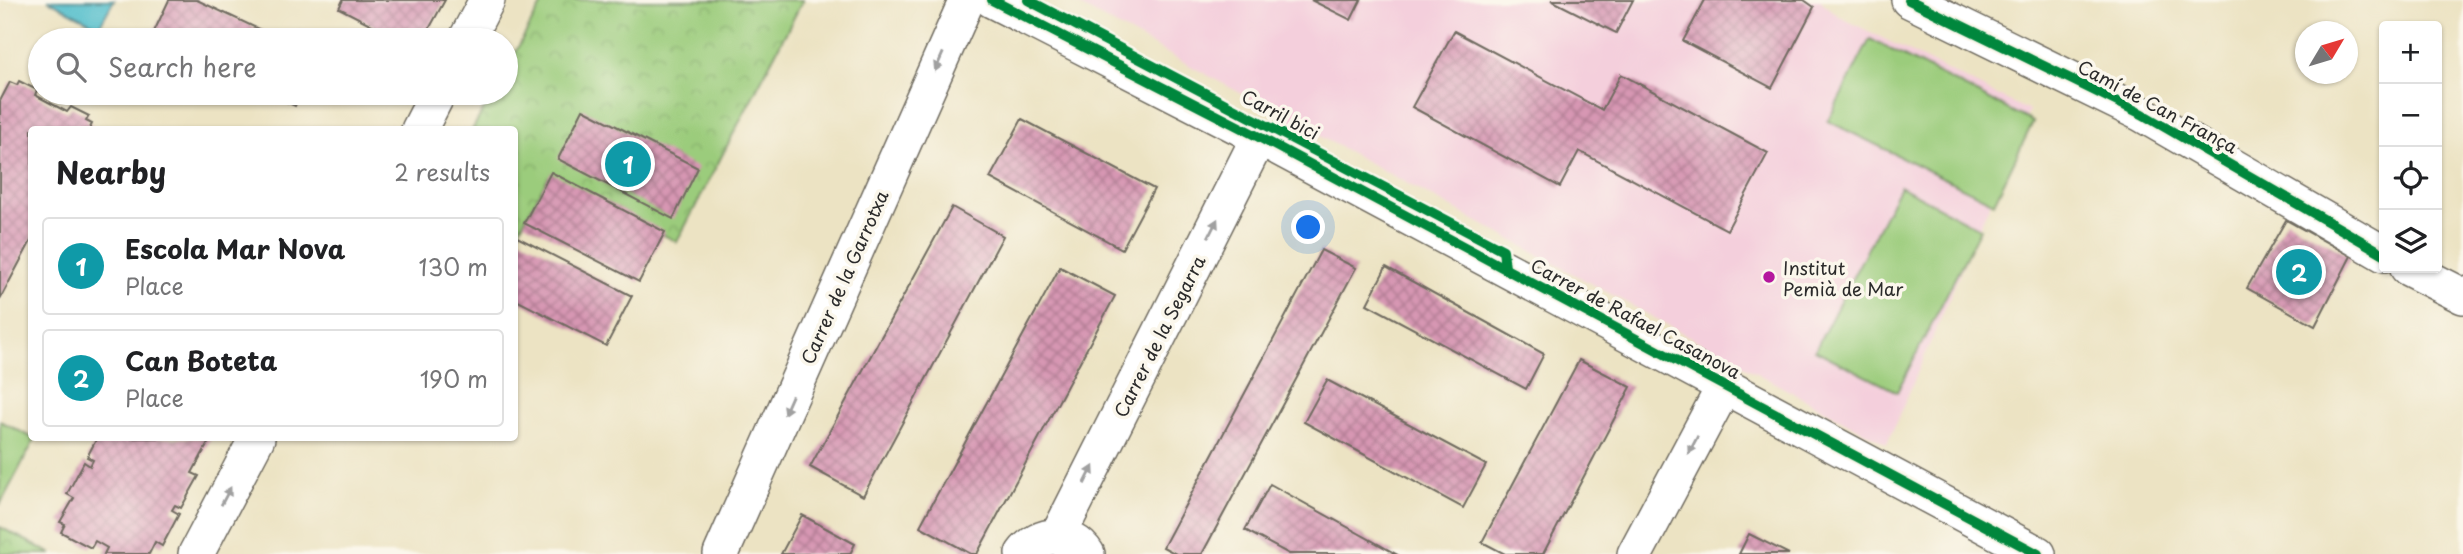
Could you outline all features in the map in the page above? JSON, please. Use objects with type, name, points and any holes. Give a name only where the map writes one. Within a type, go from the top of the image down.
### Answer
[{"type":"street","points":[[472,28],[487,0]]},
{"type":"street","name":"Carrer de la Garrotxa","points":[[721,554],[967,0]]},
{"type":"street","name":"Carrer de Rafael Casanova","points":[[992,0],[1259,137],[2038,554]]},
{"type":"street","name":"Camí de Can França","points":[[1909,0],[2142,114],[2379,251]]},
{"type":"street","points":[[421,126],[432,105]]},
{"type":"street","name":"Carrer de la Segarra","points":[[1058,536],[1259,137]]},
{"type":"street","points":[[2418,273],[2463,296]]},
{"type":"street","points":[[1635,554],[1725,385]]},
{"type":"street","points":[[196,554],[255,441]]},
{"type":"street","points":[[1023,554],[1029,546],[1042,538],[1058,536],[1082,545],[1087,554]]},
{"type":"shaded area","name":"Institut Pemià de Mar","points":[[1069,0],[1820,0],[1840,17],[2029,111],[1887,444]]},
{"type":"green space","points":[[544,0],[803,0],[677,242],[549,176],[518,232],[518,126],[474,126],[486,105],[518,105],[518,47]]},
{"type":"green space","points":[[1870,39],[2033,122],[1994,203],[1828,121]]},
{"type":"green space","points":[[1900,186],[1980,229],[1897,392],[1815,350]]},
{"type":"green space","points":[[0,421],[28,435],[28,441],[34,441],[0,505]]},
{"type":"green space","points":[[0,527],[52,554],[0,554]]},
{"type":"water","points":[[48,0],[114,0],[99,27]]},
{"type":"building","points":[[169,0],[197,0],[256,28],[156,28]]},
{"type":"building","points":[[343,0],[445,0],[430,28],[378,28],[339,8]]},
{"type":"building","points":[[1311,0],[1361,0],[1351,20]]},
{"type":"building","points":[[1551,0],[1633,0],[1616,33]]},
{"type":"building","points":[[1705,0],[1804,0],[1814,7],[1772,88],[1683,41]]},
{"type":"building","points":[[1454,31],[1602,110],[1621,74],[1768,153],[1727,230],[1579,151],[1560,187],[1412,107]]},
{"type":"building","points":[[19,81],[28,86],[28,105],[54,105],[67,112],[71,107],[89,116],[86,121],[92,124],[28,126],[28,246],[0,299],[0,101],[10,82],[17,85]]},
{"type":"building","points":[[583,109],[698,168],[673,219],[558,159]]},
{"type":"building","points":[[1022,119],[1154,189],[1122,249],[990,178]]},
{"type":"building","points":[[551,172],[665,232],[639,282],[524,223]]},
{"type":"building","points":[[952,207],[1003,236],[863,496],[810,467]]},
{"type":"building","points":[[2286,220],[2351,256],[2315,326],[2247,288]]},
{"type":"building","points":[[518,238],[632,296],[606,346],[518,301]]},
{"type":"building","points":[[1321,250],[1356,268],[1202,554],[1176,554],[1163,547]]},
{"type":"building","points":[[1060,267],[1115,296],[977,554],[971,554],[920,526]]},
{"type":"building","points":[[1386,267],[1544,354],[1526,389],[1367,304]]},
{"type":"building","points":[[1579,360],[1631,387],[1543,554],[1505,554],[1482,542]]},
{"type":"building","points":[[1327,380],[1486,465],[1463,508],[1304,422]]},
{"type":"building","points":[[95,441],[209,441],[192,473],[199,476],[181,508],[175,505],[172,510],[179,514],[162,546],[155,542],[149,554],[104,554],[107,548],[95,541],[91,548],[61,532],[65,524],[60,522],[74,498],[67,494],[84,462],[90,466],[93,460],[87,457]]},
{"type":"building","points":[[1270,484],[1396,554],[1289,554],[1245,530]]},
{"type":"building","points":[[802,515],[855,544],[850,554],[781,554]]},
{"type":"building","points":[[1749,534],[1789,554],[1739,554]]},
{"type":"cycle path","points":[[992,0],[1259,137],[2038,554]]},
{"type":"cycle path","name":"Carril bici","points":[[1028,0],[1503,250],[1505,268]]},
{"type":"cycle path","points":[[1909,0],[2142,114],[2379,251]]},
{"type":"place","name":"Escola Mar Nova","points":[[628,164]]},
{"type":"place","name":"Can Boteta","points":[[2299,272]]},
{"type":"place","name":"Institut Pemià de Mar","points":[[1769,277]]}]
